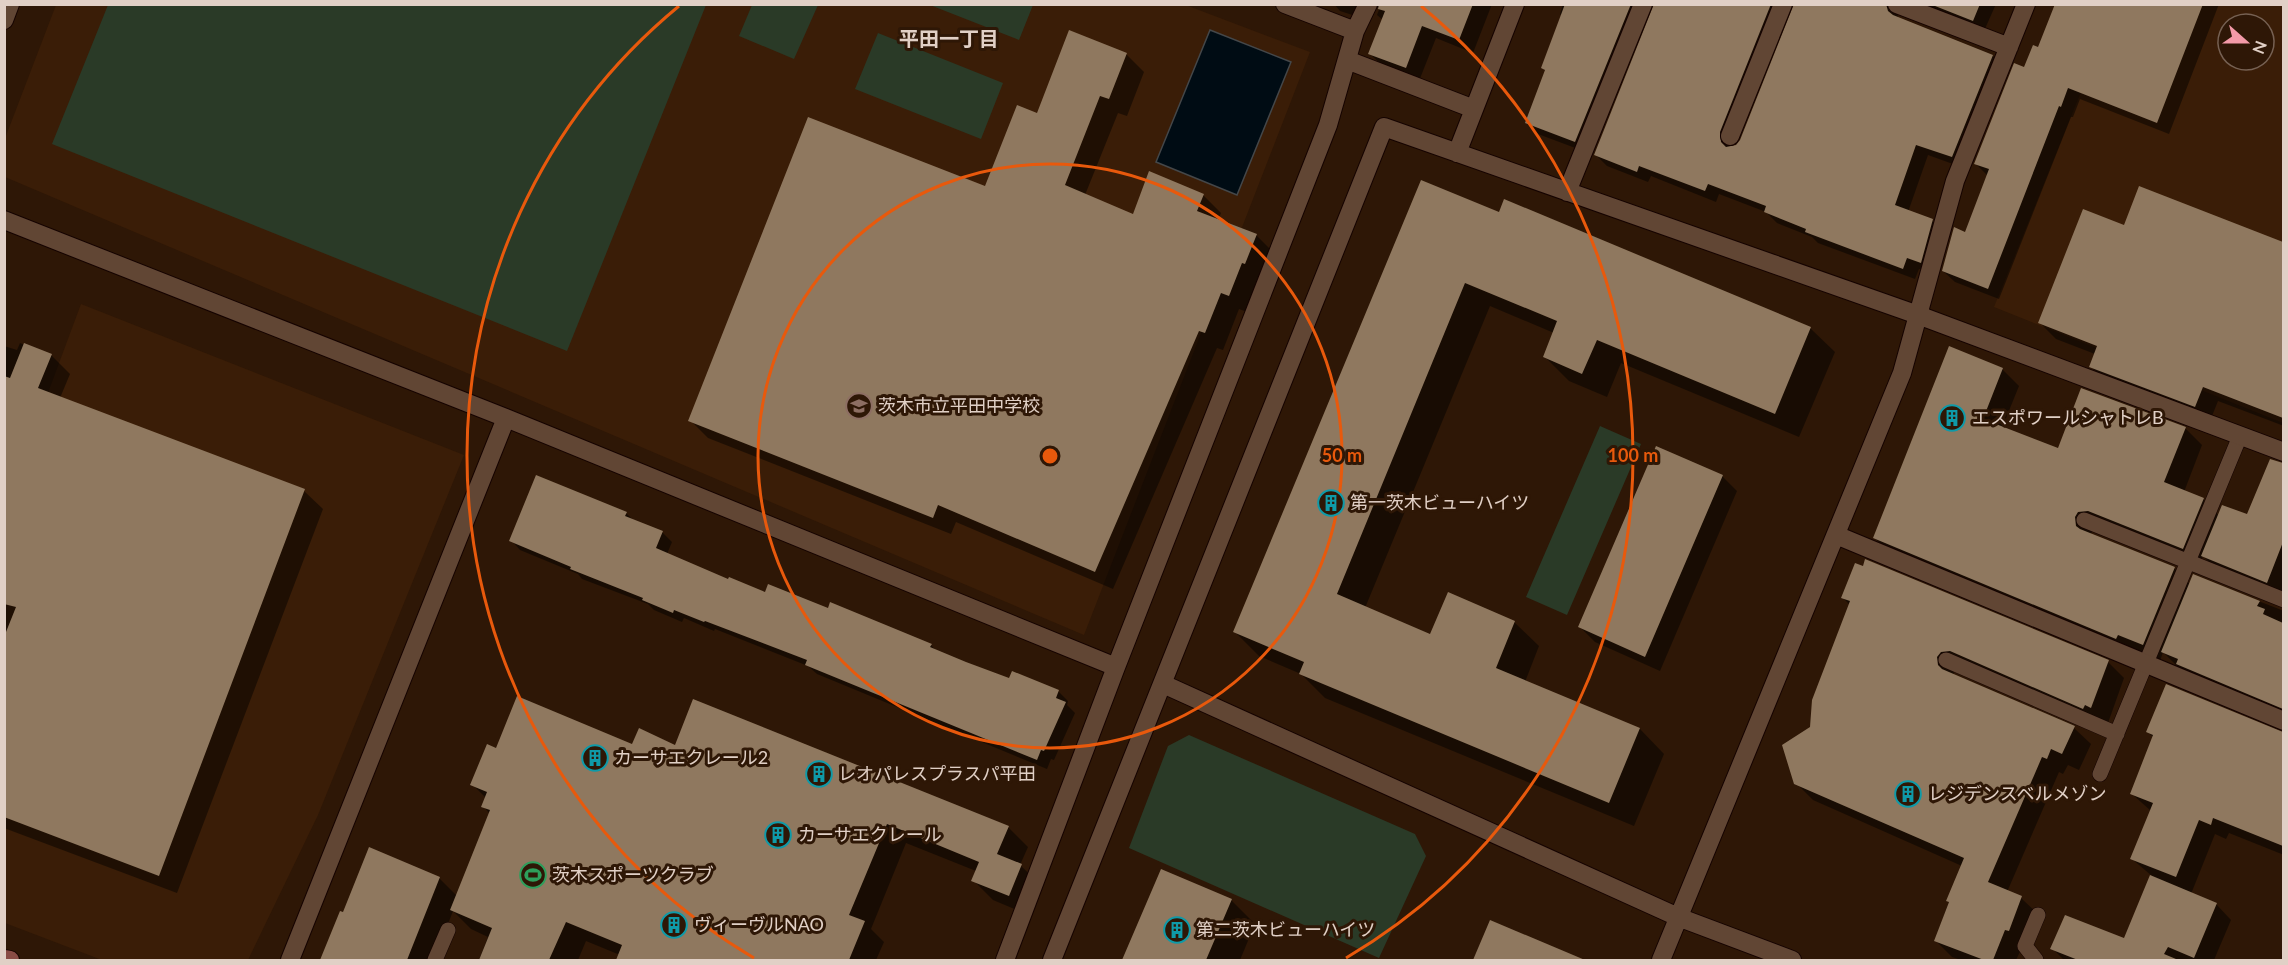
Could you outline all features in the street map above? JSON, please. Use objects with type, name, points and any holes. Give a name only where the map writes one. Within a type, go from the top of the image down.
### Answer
[{"type":"street","points":[[4,20],[10,4]]},
{"type":"street","points":[[1285,4],[1356,31]]},
{"type":"street","points":[[1005,960],[1116,667],[1328,125],[1356,31],[1368,4]]},
{"type":"street","points":[[1457,153],[1515,4]]},
{"type":"street","points":[[1567,192],[1643,4]]},
{"type":"street","points":[[1730,136],[1783,4]]},
{"type":"street","points":[[1897,4],[2009,47]]},
{"type":"street","points":[[1661,960],[1902,373],[1955,181],[2026,4]]},
{"type":"street","points":[[1347,60],[1474,109]]},
{"type":"street","points":[[1052,960],[1384,127],[1918,315],[2283,453]]},
{"type":"street","points":[[4,220],[506,418],[1116,667]]},
{"type":"street","points":[[290,960],[506,418]]},
{"type":"street","points":[[1836,536],[2283,721]]},
{"type":"street","points":[[1163,684],[1678,917],[1792,960]]},
{"type":"street","points":[[4,958],[10,960]]},
{"type":"lane","points":[[2100,774],[2240,436]]},
{"type":"lane","points":[[2084,520],[2283,600]]},
{"type":"lane","points":[[1946,660],[2117,734]]},
{"type":"lane","points":[[2036,960],[2025,946],[2038,915]]},
{"type":"lane","points":[[435,960],[448,930]]},
{"type":"shaded area","name":"茨木市立平田中学校","points":[[1183,4],[1310,52],[1084,635],[5,177],[4,141],[56,5]]},
{"type":"shaded area","points":[[2116,5],[2283,5],[2283,423],[1994,307]]},
{"type":"shaded area","points":[[1210,30],[1291,62],[1237,195],[1156,162]]},
{"type":"shaded area","points":[[81,304],[464,455],[318,815],[248,960],[102,960],[5,923],[4,511]]},
{"type":"green space","points":[[108,4],[706,5],[567,351],[52,144]]},
{"type":"green space","points":[[1033,4],[1019,40],[930,5]]},
{"type":"green space","points":[[752,5],[818,5],[794,59],[739,36]]},
{"type":"green space","points":[[878,33],[1003,83],[981,139],[855,89]]},
{"type":"green space","points":[[1600,426],[1641,444],[1567,615],[1526,597]]},
{"type":"green space","points":[[1189,735],[1415,834],[1426,856],[1379,958],[1129,848],[1168,746]]},
{"type":"building","points":[[1379,4],[1473,4],[1459,40],[1422,26],[1406,68],[1368,54],[1385,11],[1378,9]]},
{"type":"building","points":[[1565,4],[1631,4],[1575,142],[1525,123],[1545,70],[1541,68]]},
{"type":"building","points":[[1654,4],[1771,4],[1720,132],[1721,142],[1726,147],[1736,145],[1740,140],[1794,4],[1886,4],[1888,11],[1893,15],[1993,55],[1952,157],[1916,145],[1895,205],[1933,219],[1921,263],[1907,258],[1903,269],[1805,232],[1806,229],[1764,212],[1766,206],[1708,184],[1705,191],[1639,166],[1637,172],[1594,155]]},
{"type":"building","points":[[1930,4],[1980,4],[1973,21]]},
{"type":"building","points":[[2055,4],[2203,4],[2157,123],[2068,88],[1988,289],[1942,271],[1954,227],[1965,232],[1989,169],[1974,164],[2014,63],[2024,67],[2033,45],[2038,47]]},
{"type":"building","points":[[1069,30],[1127,53],[1109,99],[1100,96],[1065,185],[1133,214],[1149,171],[1204,194],[1197,211],[1257,234],[1229,296],[1221,293],[1205,333],[1199,331],[1095,572],[938,505],[933,518],[688,421],[808,117],[985,186],[1017,105],[1037,113]]},
{"type":"building","name":"第一茨木ビューハイツ","points":[[1421,180],[1499,212],[1504,199],[1811,327],[1775,414],[1597,340],[1582,374],[1543,357],[1557,321],[1465,283],[1337,594],[1430,634],[1448,592],[1515,621],[1496,668],[1640,728],[1609,803],[1299,674],[1304,662],[1233,632]]},
{"type":"building","points":[[2139,186],[2283,242],[2283,418],[2203,387],[2195,407],[2089,367],[2097,346],[2038,323],[2083,209],[2124,225]]},
{"type":"building","points":[[24,343],[52,354],[38,388],[305,489],[159,876],[4,817],[4,637],[16,607],[4,604],[4,376],[10,378]]},
{"type":"building","points":[[1949,346],[2003,368],[1983,419],[2058,448],[2081,388],[2186,427],[2164,482],[2204,498],[2183,549],[2088,511],[2078,512],[2075,517],[2076,526],[2080,529],[2175,567],[2143,645],[2118,635],[2116,639],[1873,538]]},
{"type":"building","points":[[1656,446],[1723,475],[1645,657],[1578,627]]},
{"type":"building","points":[[2270,459],[2283,463],[2283,542],[2267,583],[2201,556],[2222,505],[2247,514]]},
{"type":"building","points":[[536,475],[627,512],[625,516],[663,531],[656,548],[728,579],[729,577],[765,592],[768,584],[828,608],[830,602],[932,644],[930,647],[966,662],[1009,678],[1012,671],[1059,690],[1056,698],[1066,702],[1044,751],[1041,750],[1037,760],[805,665],[807,660],[674,610],[673,613],[509,541]]},
{"type":"building","points":[[1865,559],[2109,660],[2091,708],[2085,705],[2083,709],[1950,651],[1941,652],[1937,657],[1938,665],[1942,669],[2075,726],[2062,754],[2051,749],[2047,759],[2042,757],[1988,882],[2022,896],[2009,931],[2005,930],[1993,960],[1984,960],[1934,941],[1949,902],[1946,901],[1964,858],[1794,784],[1782,745],[1810,727],[1812,700],[1850,601],[1841,598],[1855,563],[1863,566]]},
{"type":"building","points":[[2193,574],[2260,601],[2257,606],[2265,609],[2263,614],[2283,623],[2283,709],[2176,664],[2178,659],[2161,652]]},
{"type":"building","points":[[2166,684],[2283,732],[2283,846],[2213,818],[2211,825],[2199,820],[2176,877],[2130,859],[2153,803],[2130,794],[2153,735],[2146,732]]},
{"type":"building","points":[[517,696],[632,744],[639,728],[675,745],[693,699],[1009,826],[997,854],[1022,864],[1009,896],[971,881],[979,862],[887,824],[849,915],[865,921],[849,960],[616,960],[622,945],[566,922],[549,960],[479,960],[492,928],[450,910],[490,810],[481,807],[487,792],[470,785],[487,744],[496,748]]},
{"type":"building","points":[[369,847],[440,877],[407,960],[320,960],[340,911],[343,912]]},
{"type":"building","name":"第二茨木ビューハイツ","points":[[1161,869],[1232,899],[1206,960],[1122,960]]},
{"type":"building","points":[[2150,875],[2217,903],[2194,958],[2168,947],[2164,954],[2176,960],[2078,960],[2050,949],[2065,915],[2124,938]]},
{"type":"building","points":[[1490,920],[1585,960],[1473,960]]},
{"type":"place","name":"茨木市立平田中学校","points":[[859,406]]},
{"type":"place","name":"エスポワールシャトレB","points":[[1952,418]]},
{"type":"place","name":"第一茨木ビューハイツ","points":[[1331,503]]},
{"type":"place","name":"カーサエクレール2","points":[[595,758]]},
{"type":"place","name":"レオパレスプラスパ平田","points":[[819,774]]},
{"type":"place","name":"レジデンスベルメゾン","points":[[1908,794]]},
{"type":"place","name":"カーサエクレール","points":[[778,835]]},
{"type":"place","name":"茨木スポーツクラブ","points":[[533,875]]},
{"type":"place","name":"ヴィーヴルNAO","points":[[674,925]]},
{"type":"place","name":"第二茨木ビューハイツ","points":[[1177,930]]},
{"type":"district","name":"平田一丁目","points":[[949,39]]}]
